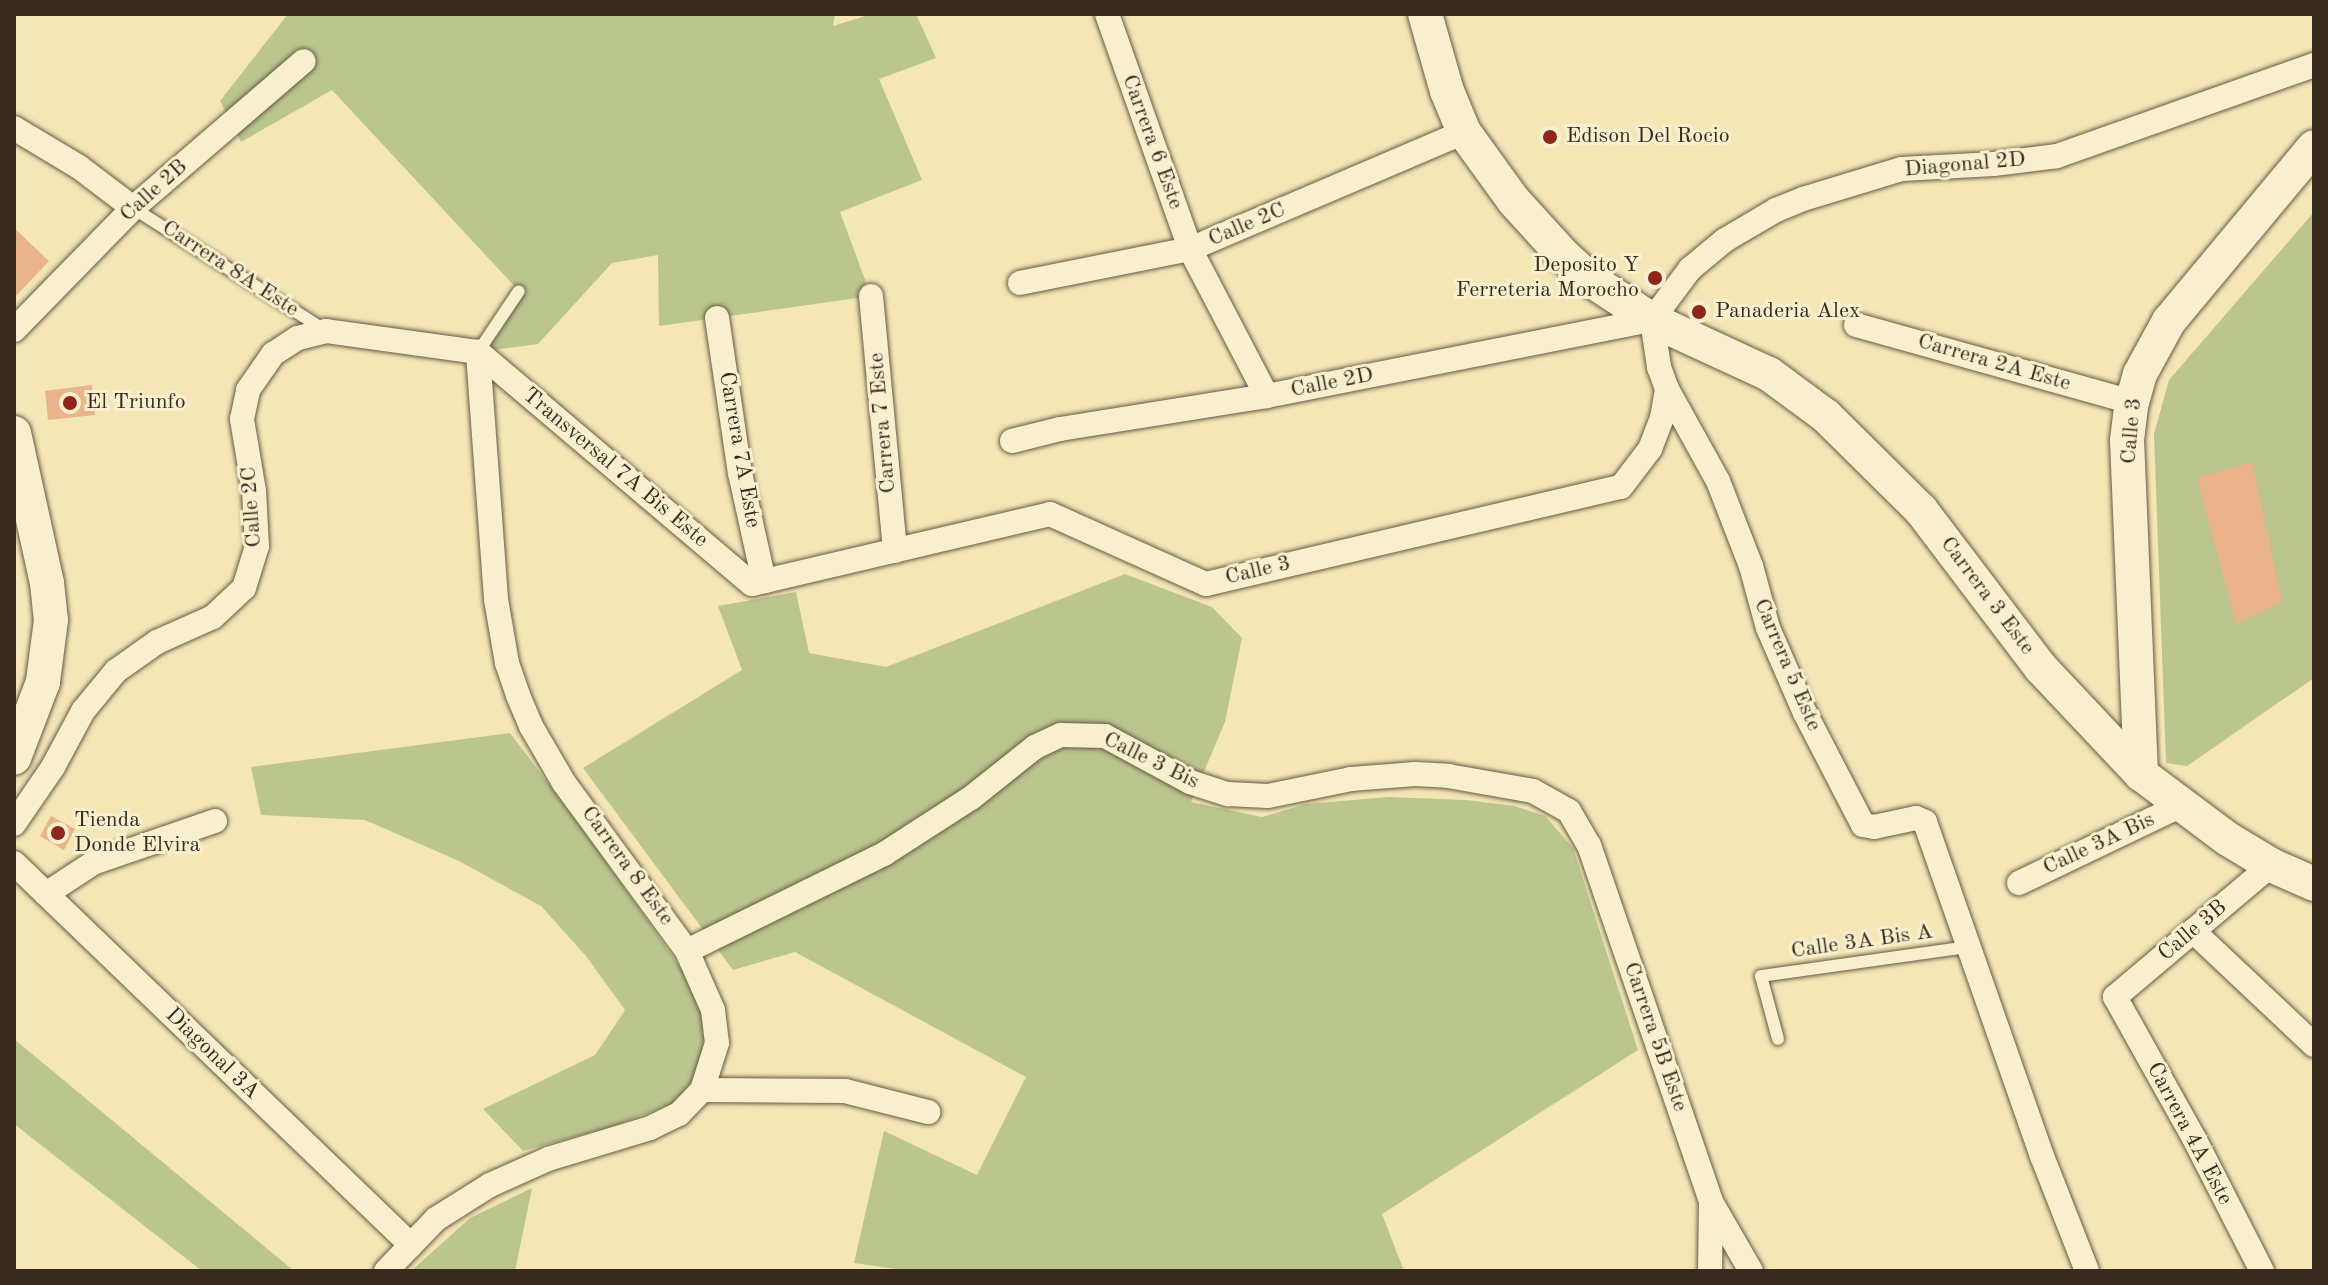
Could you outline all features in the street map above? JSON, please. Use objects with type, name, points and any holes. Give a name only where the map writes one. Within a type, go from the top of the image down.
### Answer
[{"type":"street","name":"Carrera 6 Este","points":[[1107,14],[1190,249],[1267,396]]},
{"type":"street","points":[[1425,14],[1447,91],[1464,132],[1514,201],[1564,256],[1591,280],[1652,320]]},
{"type":"street","name":"Calle 2B","points":[[14,330],[133,208],[304,61]]},
{"type":"street","name":"Diagonal 2D","points":[[1652,320],[1690,269],[1725,240],[1776,210],[1803,199],[1902,169],[1994,164],[2057,156],[2314,65]]},
{"type":"street","name":"Carrera 8A Este","points":[[14,128],[79,167],[133,208]]},
{"type":"street","name":"Calle 2C","points":[[1020,283],[1190,249],[1464,132]]},
{"type":"street","name":"Calle 3","points":[[2141,774],[2127,440],[2132,402],[2140,374],[2169,321],[2314,147]]},
{"type":"street","name":"Carrera 7 Este","points":[[871,296],[895,551]]},
{"type":"street","name":"Carrera 7A Este","points":[[717,318],[758,582]]},
{"type":"street","name":"Carrera 5 Este","points":[[1652,320],[1659,367],[1667,389],[1718,481],[1751,566],[1768,628],[1805,713],[1863,825],[1874,827],[1916,818],[1925,822],[2042,1156],[2087,1271]]},
{"type":"street","name":"Calle 2D","points":[[1012,441],[1060,429],[1267,396],[1652,320]]},
{"type":"street","name":"Carrera 3 Este","points":[[1652,320],[1769,374],[1798,393],[1860,445],[1921,510],[2041,668],[2141,774],[2180,806],[2271,865],[2314,884]]},
{"type":"street","name":"Carrera 2A Este","points":[[1856,325],[2132,402]]},
{"type":"street","name":"Calle 2C","points":[[14,824],[53,767],[83,711],[116,671],[157,642],[213,617],[244,588],[257,546],[254,491],[242,419],[248,390],[273,354],[298,338],[326,331],[478,352]]},
{"type":"street","name":"Transversal 7A Bis Este","points":[[478,352],[758,582]]},
{"type":"street","name":"Carrera 8 Este","points":[[386,1271],[436,1219],[490,1185],[548,1159],[679,1114],[702,1090],[715,1060],[717,1026],[708,995],[687,951],[552,764],[518,695],[507,663],[496,599],[478,352]]},
{"type":"street","name":"Calle 3","points":[[758,582],[1050,514],[1206,584],[1621,487],[1643,463],[1650,449],[1662,418],[1667,389]]},
{"type":"street","points":[[14,433],[47,583],[51,620],[43,682],[14,758]]},
{"type":"street","name":"Calle 3 Bis","points":[[687,951],[884,854],[971,798],[1035,747],[1061,735],[1105,736],[1190,782],[1228,794],[1268,796],[1351,779],[1415,774],[1533,791],[1569,811]]},
{"type":"street","name":"Calle 3A Bis","points":[[2019,883],[2180,806]]},
{"type":"street","name":"Carrera 5B Este","points":[[1569,811],[1589,845],[1711,1201],[1710,1271]]},
{"type":"street","points":[[46,894],[93,863],[215,821]]},
{"type":"street","name":"Diagonal 3A","points":[[14,863],[411,1245]]},
{"type":"street","name":"Calle 3B","points":[[2115,997],[2271,865]]},
{"type":"street","points":[[2193,931],[2314,1045]]},
{"type":"street","name":"Carrera 4A Este","points":[[2115,997],[2195,1140],[2262,1271]]},
{"type":"street","points":[[702,1090],[845,1091],[928,1112]]},
{"type":"street","points":[[1711,1201],[1751,1271]]},
{"type":"lane","name":"Carrera 8A Este","points":[[133,208],[326,331]]},
{"type":"lane","points":[[478,352],[519,291]]},
{"type":"lane","name":"Calle 3A Bis A","points":[[1778,1039],[1761,976],[1968,947]]},
{"type":"green space","points":[[288,14],[835,14],[833,26],[872,14],[916,14],[936,58],[879,79],[922,180],[840,212],[871,296],[659,326],[658,255],[612,263],[538,344],[478,352],[519,291],[332,90],[241,142],[220,101]]},
{"type":"green space","points":[[2314,212],[2314,678],[2187,766],[2166,763],[2154,434],[2169,380]]},
{"type":"green space","points":[[1125,574],[1212,607],[1242,638],[1225,722],[1191,802],[1262,817],[1306,804],[1388,797],[1466,800],[1514,806],[1545,816],[1573,848],[1638,1050],[1382,1214],[1404,1271],[910,1271],[854,1263],[884,1131],[977,1175],[1026,1077],[795,952],[733,970],[583,768],[742,670],[718,606],[796,592],[809,653],[886,667]]},
{"type":"green space","points":[[510,733],[585,832],[687,977],[703,1008],[705,1032],[698,1074],[674,1103],[616,1125],[523,1151],[483,1109],[595,1055],[625,1010],[586,956],[541,906],[459,861],[365,820],[261,815],[251,767]]},
{"type":"green space","points":[[14,1039],[294,1271],[202,1271],[14,1124]]},
{"type":"green space","points":[[532,1188],[515,1271],[411,1271],[470,1218]]},
{"type":"building","points":[[14,228],[49,261],[14,298]]},
{"type":"building","name":"El Triunfo","points":[[92,385],[95,415],[48,420],[45,391]]},
{"type":"building","points":[[2252,462],[2282,602],[2236,624],[2197,478]]},
{"type":"building","name":"Tienda Donde Elvira","points":[[51,816],[75,829],[64,850],[40,836]]},
{"type":"place","name":"Edison Del Rocio","points":[[1550,137]]},
{"type":"place","name":"Deposito Y Ferreteria Morocho","points":[[1655,278]]},
{"type":"place","name":"Panaderia Alex","points":[[1699,312]]},
{"type":"place","name":"El Triunfo","points":[[70,403]]},
{"type":"place","name":"Tienda Donde Elvira","points":[[58,833]]}]
